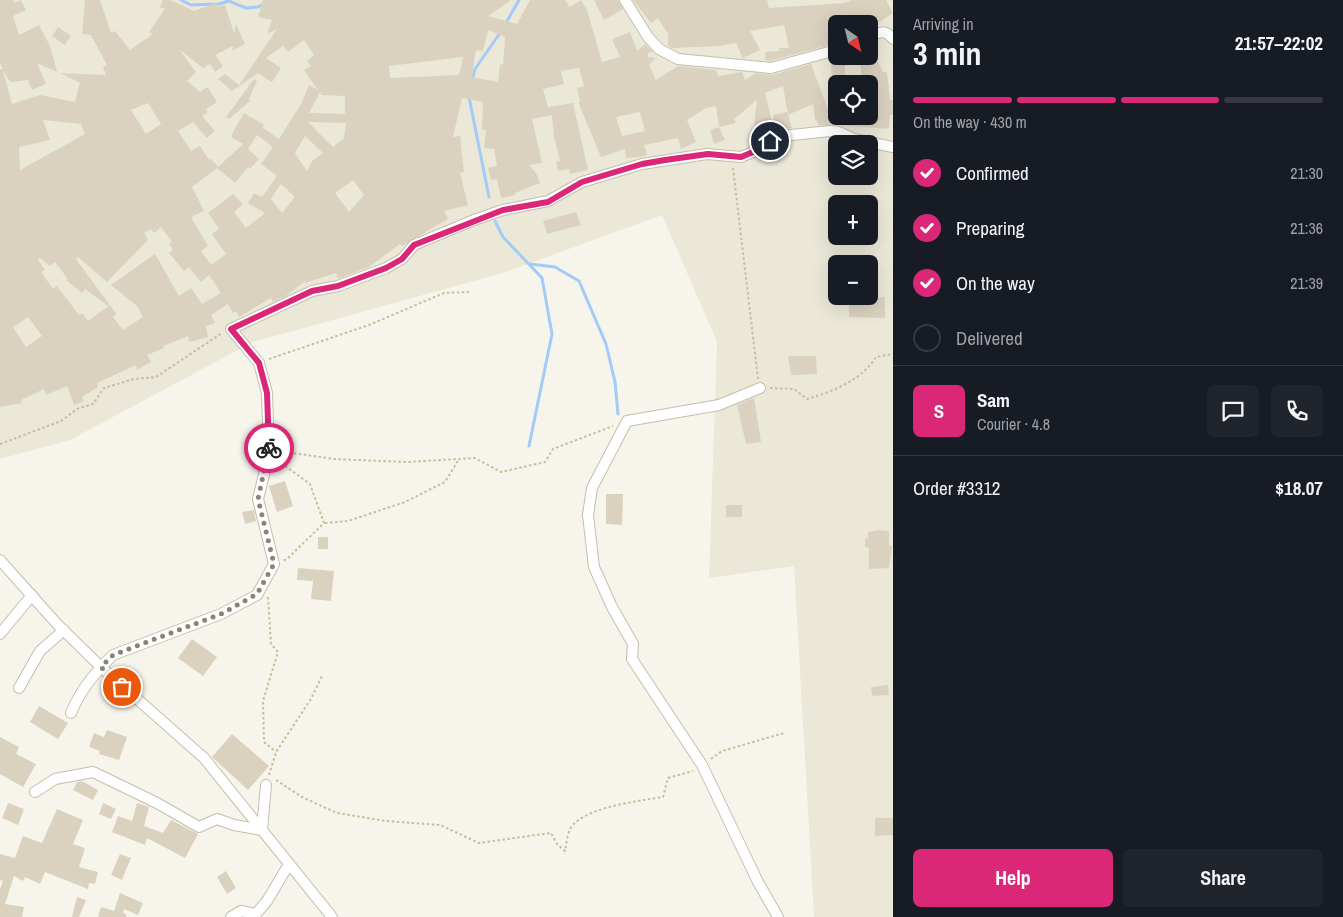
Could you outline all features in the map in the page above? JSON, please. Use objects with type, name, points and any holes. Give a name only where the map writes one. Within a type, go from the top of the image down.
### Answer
[{"type":"street","points":[[625,0],[648,37],[659,49],[678,59],[771,68],[828,52]]},
{"type":"street","points":[[878,34],[887,32],[893,39]]},
{"type":"street","points":[[70,713],[77,698],[113,655],[221,614],[257,594],[274,564],[258,499],[269,451],[267,393],[259,363],[231,329],[312,291],[338,286],[386,268],[402,259],[414,245],[503,210],[548,202],[582,182],[642,164],[708,154],[732,158],[741,157],[758,150],[782,136],[830,131],[839,132],[854,139],[893,147]]},
{"type":"street","points":[[760,388],[719,405],[627,421],[592,488],[588,515],[594,567],[612,607],[633,644],[632,659],[702,766],[758,882],[778,917]]},
{"type":"street","points":[[0,560],[64,630],[101,667],[204,758],[332,917]]},
{"type":"street","points":[[0,634],[32,596]]},
{"type":"street","points":[[19,688],[40,650],[64,630]]},
{"type":"street","points":[[35,792],[55,780],[93,772],[157,803],[199,827],[217,819],[234,825],[262,830]]},
{"type":"street","points":[[262,830],[266,785]]},
{"type":"street","points":[[231,917],[241,911],[256,914],[267,901],[289,864]]},
{"type":"path","points":[[732,158],[760,388],[794,389],[807,399],[834,390],[865,372],[876,357],[893,354]]},
{"type":"path","points":[[259,363],[369,325],[444,293],[469,292]]},
{"type":"path","points":[[0,444],[61,421],[77,409],[93,404],[104,388],[134,379],[156,377],[231,329]]},
{"type":"path","points":[[269,451],[334,459],[407,462],[475,458],[501,472],[545,462],[553,449],[627,421]]},
{"type":"path","points":[[269,451],[310,484],[324,523]]},
{"type":"path","points":[[274,564],[288,558],[324,523],[348,521],[405,502],[445,482],[459,459]]},
{"type":"path","points":[[268,596],[271,644],[278,652],[263,701],[264,742],[276,752]]},
{"type":"path","points":[[266,785],[276,752],[311,699],[322,676]]},
{"type":"path","points":[[266,785],[277,779],[302,797],[337,813],[386,822],[440,825],[480,843],[551,833],[565,851],[568,834],[575,822],[624,803],[663,797],[668,778],[696,770],[722,752],[784,733]]},
{"type":"shaded area","points":[[0,0],[893,0],[893,917],[814,917],[794,566],[709,578],[717,342],[662,215],[503,273],[253,342],[70,440],[0,459]]},
{"type":"building","points":[[0,0],[13,0],[14,3],[21,0],[26,10],[13,16],[19,35],[39,25],[50,46],[57,72],[37,63],[46,84],[32,90],[28,80],[10,82],[3,70],[12,104],[40,95],[75,102],[80,83],[60,73],[106,75],[103,67],[107,65],[91,35],[82,34],[85,0],[100,0],[111,33],[115,31],[130,50],[153,34],[149,32],[165,9],[160,7],[163,0],[170,0],[194,11],[216,3],[217,7],[225,5],[234,33],[236,24],[245,44],[232,51],[233,46],[215,55],[223,66],[215,72],[210,64],[203,68],[180,50],[196,72],[187,81],[200,92],[207,87],[217,102],[206,109],[208,112],[202,116],[215,131],[207,138],[193,122],[178,131],[191,151],[200,146],[209,160],[211,159],[218,167],[243,144],[232,138],[232,134],[244,113],[264,125],[262,127],[279,139],[301,104],[309,85],[318,90],[304,70],[311,66],[307,61],[314,55],[304,40],[288,52],[283,46],[266,58],[281,68],[272,82],[258,73],[232,91],[218,79],[225,74],[239,85],[277,29],[267,34],[272,20],[258,17],[263,0],[511,0],[488,16],[517,24],[530,0],[565,0],[570,7],[581,0],[587,10],[602,62],[620,57],[612,39],[630,32],[637,51],[645,44],[653,52],[648,53],[648,57],[656,58],[649,65],[656,80],[678,66],[716,70],[718,76],[742,72],[745,80],[756,73],[772,75],[811,64],[828,109],[828,125],[819,125],[815,119],[813,104],[788,115],[783,86],[765,93],[772,123],[754,125],[757,100],[734,119],[736,123],[719,127],[716,106],[706,108],[687,120],[696,142],[681,149],[678,138],[644,145],[647,155],[639,157],[626,158],[625,149],[601,157],[578,102],[580,102],[577,88],[584,86],[579,68],[561,71],[564,84],[543,89],[548,107],[573,103],[588,170],[570,174],[569,169],[558,171],[556,162],[560,161],[554,137],[552,115],[532,119],[542,163],[529,165],[536,173],[540,183],[515,193],[516,195],[501,198],[497,179],[491,180],[488,168],[497,166],[494,149],[484,148],[486,130],[482,130],[483,102],[462,98],[453,137],[460,136],[464,172],[460,173],[468,205],[444,211],[448,219],[402,246],[400,244],[369,267],[338,279],[336,273],[305,283],[305,281],[286,296],[273,302],[271,298],[239,317],[236,311],[233,313],[228,304],[211,315],[215,323],[206,326],[208,337],[190,342],[188,336],[163,346],[164,348],[147,355],[151,362],[137,370],[136,365],[97,383],[98,387],[82,397],[84,401],[74,405],[67,386],[46,395],[44,389],[21,400],[22,403],[0,407],[0,69],[3,69],[0,63]],"holes":[[[488,30],[505,37],[503,65],[500,64],[498,82],[472,77],[476,50],[483,51]],[[463,57],[459,75],[390,78],[389,66]],[[320,92],[322,95],[345,96],[345,114],[309,113]],[[148,103],[161,124],[146,134],[131,110]],[[640,112],[645,131],[622,136],[616,117]],[[43,120],[81,124],[85,134],[20,170],[19,147],[50,140]],[[308,122],[346,123],[344,138],[333,147]],[[257,135],[273,147],[261,164],[277,176],[262,197],[254,193],[248,203],[265,213],[246,228],[234,212],[243,204],[233,194],[208,213],[219,229],[212,234],[226,254],[211,265],[201,251],[208,246],[191,217],[204,211],[192,187],[217,168],[235,183],[248,167],[250,169],[259,159],[248,149]],[[305,136],[323,153],[312,161],[307,171],[295,153]],[[353,180],[364,195],[349,212],[335,193]],[[281,184],[295,197],[282,213],[271,199]],[[161,227],[172,242],[169,244],[173,250],[169,253],[184,271],[189,267],[201,282],[209,275],[221,293],[202,304],[191,288],[179,296],[155,254],[111,285],[137,306],[143,317],[123,330],[113,317],[116,314],[110,305],[88,321],[82,313],[79,315],[57,286],[53,289],[41,272],[45,270],[38,260],[40,258],[50,266],[55,262],[68,279],[66,280],[82,293],[85,289],[108,306],[109,304],[76,259],[78,257],[107,282],[148,240],[144,233],[151,229],[154,233]],[[28,317],[42,336],[26,347],[13,327]]]},
{"type":"building","points":[[594,0],[618,0],[623,9],[604,20]]},
{"type":"building","points":[[633,0],[767,0],[769,8],[845,3],[851,0],[886,0],[893,13],[878,23],[878,15],[828,15],[828,45],[770,61],[765,60],[765,52],[780,51],[779,48],[789,48],[784,25],[750,31],[760,50],[743,58],[736,43],[719,46],[672,48],[668,46],[668,34],[658,18],[651,23]]},
{"type":"building","points":[[58,27],[71,36],[65,45],[52,36]]},
{"type":"building","points":[[878,61],[883,72],[887,72],[890,100],[893,100],[893,115],[890,115],[889,129],[835,125],[878,125],[878,75],[861,75],[861,65],[878,65]]},
{"type":"building","points":[[831,65],[845,65],[845,75],[832,75]]},
{"type":"building","points":[[254,79],[257,81],[249,99],[250,101],[229,119],[226,117]]},
{"type":"building","points":[[787,112],[792,128],[775,132],[773,115]]},
{"type":"building","points":[[719,127],[725,140],[714,144],[710,130]]},
{"type":"building","points":[[576,212],[581,225],[547,234],[543,221]]},
{"type":"building","points":[[878,297],[885,297],[885,318],[849,317],[849,305],[878,305]]},
{"type":"building","points":[[788,356],[816,356],[817,374],[791,375]]},
{"type":"building","points":[[754,398],[761,442],[746,444],[737,405]]},
{"type":"building","points":[[285,481],[293,506],[277,512],[269,486]]},
{"type":"building","points":[[606,494],[623,494],[622,525],[606,524]]},
{"type":"building","points":[[726,505],[742,505],[742,517],[726,517]]},
{"type":"building","points":[[254,510],[256,521],[245,524],[242,512]]},
{"type":"building","points":[[889,531],[889,545],[892,546],[889,568],[869,569],[869,548],[865,547],[865,539],[868,538],[868,532]]},
{"type":"building","points":[[318,537],[328,537],[328,549],[318,549]]},
{"type":"building","points":[[298,568],[334,571],[331,601],[311,599],[313,581],[297,580]]},
{"type":"building","points":[[192,639],[217,657],[203,676],[178,658]]},
{"type":"building","points":[[888,685],[889,695],[872,696],[871,687]]},
{"type":"building","points":[[39,706],[68,723],[58,739],[30,722]]},
{"type":"building","points":[[107,730],[127,737],[119,760],[99,754],[100,751],[89,747],[94,733],[104,737]]},
{"type":"building","points":[[232,734],[269,766],[248,790],[212,757]]},
{"type":"building","points":[[0,737],[19,747],[16,754],[36,764],[23,787],[0,774]]},
{"type":"building","points":[[82,781],[98,790],[93,800],[73,790],[77,782]]},
{"type":"building","points":[[8,803],[24,809],[18,825],[2,818]]},
{"type":"building","points":[[103,803],[116,809],[111,819],[99,814]]},
{"type":"building","points":[[137,803],[149,807],[144,826],[163,833],[171,820],[198,834],[185,858],[147,838],[145,845],[112,832],[118,816],[132,821]]},
{"type":"building","points":[[57,809],[83,820],[73,844],[85,848],[79,867],[98,872],[95,884],[89,883],[88,889],[45,872],[40,884],[25,877],[23,881],[14,876],[5,904],[24,907],[22,917],[0,917],[0,889],[3,881],[0,880],[0,854],[15,858],[23,836],[42,843]]},
{"type":"building","points":[[875,818],[893,818],[893,835],[875,836]]},
{"type":"building","points":[[120,854],[131,858],[122,880],[111,875]]},
{"type":"building","points":[[226,871],[236,888],[227,894],[217,877]]},
{"type":"building","points":[[120,893],[143,903],[138,915],[124,909],[123,913],[126,914],[126,917],[98,917],[101,907],[114,911]]},
{"type":"building","points":[[77,897],[86,900],[79,917],[72,917]]},
{"type":"waterway","points":[[181,0],[191,5],[219,4],[229,1],[246,8],[258,7],[270,0]]},
{"type":"waterway","points":[[506,23],[519,0]]},
{"type":"waterway","points":[[472,81],[475,69],[500,33]]},
{"type":"waterway","points":[[469,97],[489,197]]},
{"type":"waterway","points":[[495,221],[503,237],[542,278],[552,334],[529,446]]},
{"type":"waterway","points":[[530,264],[555,267],[579,281],[606,344],[615,382],[618,414]]},
{"type":"way so far","points":[[122,687],[101,667],[113,655],[221,614],[257,594],[274,564],[258,499],[269,448]]},
{"type":"route","points":[[269,448],[267,393],[259,363],[231,329],[312,291],[338,286],[386,268],[402,259],[414,245],[503,210],[518,209],[548,202],[582,182],[642,164],[665,160],[708,154],[732,158],[741,157],[758,150],[770,141]]}]
